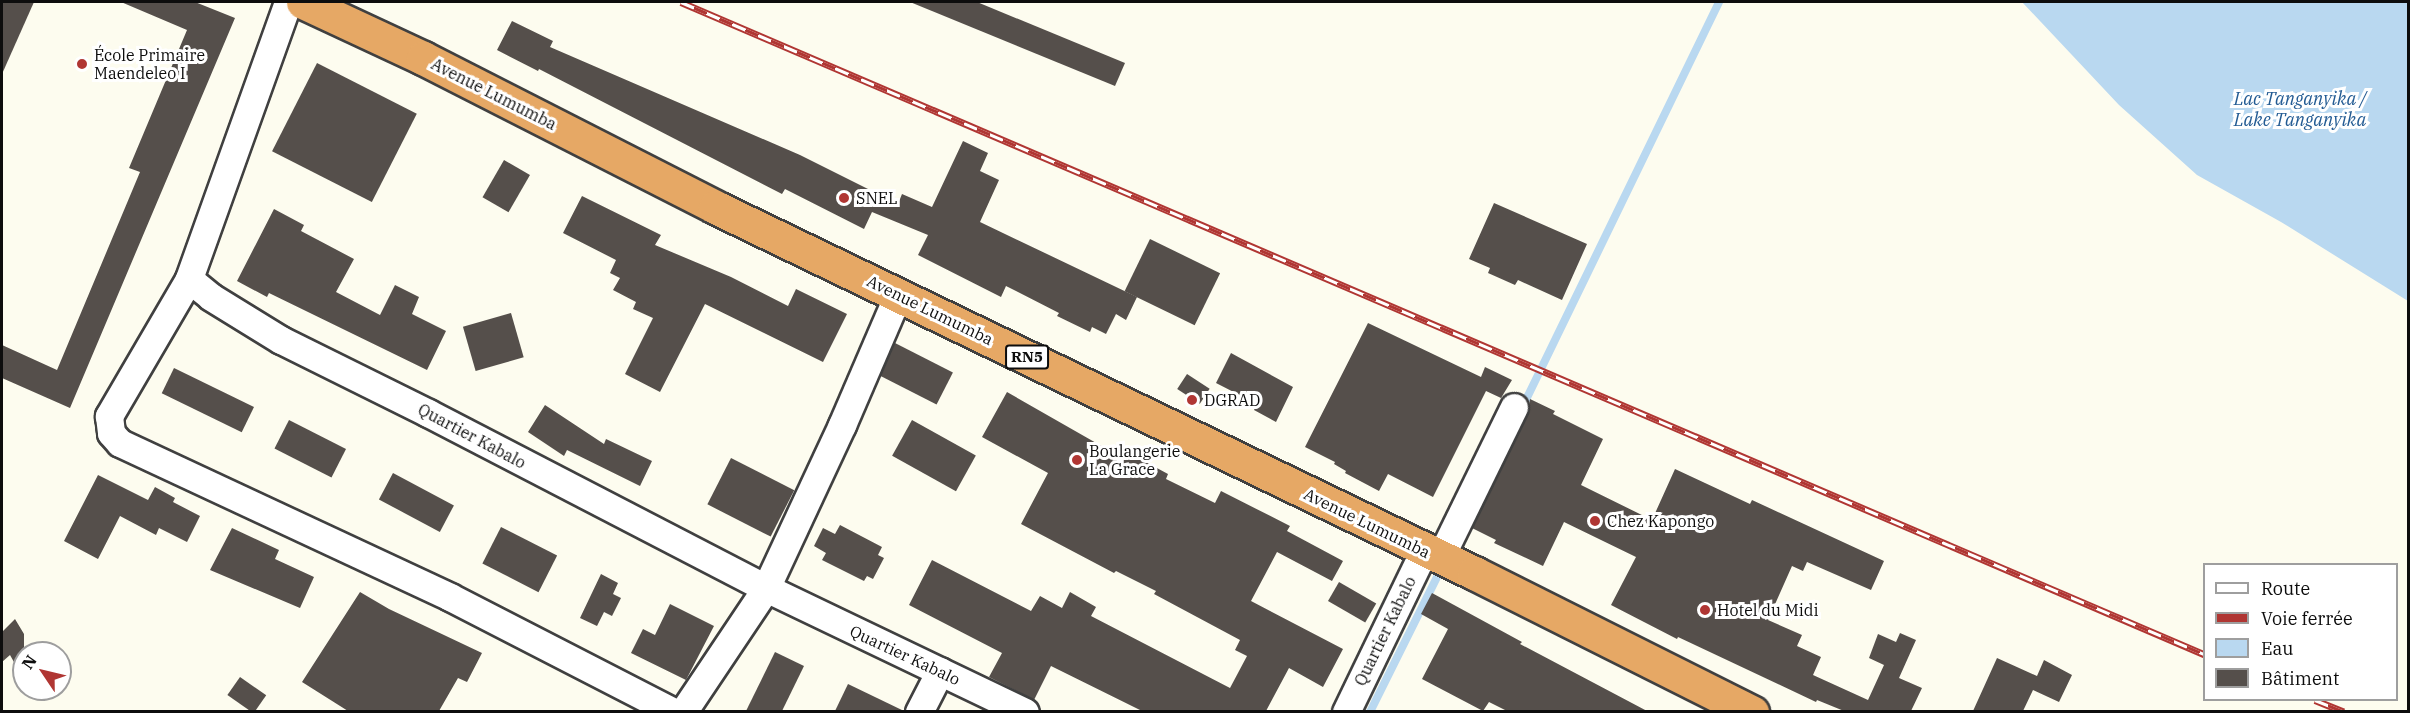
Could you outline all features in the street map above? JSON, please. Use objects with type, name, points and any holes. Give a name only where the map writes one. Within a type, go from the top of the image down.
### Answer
[{"type":"highway","name":"Avenue Lumumba","points":[[303,2],[423,58],[716,207],[1752,711]]},
{"type":"street","points":[[288,2],[189,279],[110,416],[111,433],[120,443],[450,597],[674,711]]},
{"type":"street","name":"Quartier Kabalo","points":[[189,279],[211,297],[281,340],[428,413],[766,588],[1025,711]]},
{"type":"street","points":[[683,711],[766,588],[842,425],[898,295]]},
{"type":"street","name":"Quartier Kabalo","points":[[1346,711],[1514,407]]},
{"type":"street","points":[[919,711],[940,671]]},
{"type":"water","name":"Lac Tanganyika / Lake Tanganyika","points":[[2022,2],[2408,2],[2408,301],[2281,222],[2197,175],[2119,105]]},
{"type":"building","points":[[2,2],[34,2],[2,74]]},
{"type":"building","points":[[121,2],[195,2],[235,18],[70,408],[2,378],[2,345],[57,370],[140,172],[129,168],[187,30]]},
{"type":"building","points":[[910,2],[977,2],[1125,63],[1115,86]]},
{"type":"building","points":[[512,21],[553,41],[550,47],[800,155],[898,204],[902,194],[932,207],[963,141],[988,153],[980,171],[999,180],[980,222],[1137,297],[1126,320],[1116,314],[1106,334],[1092,327],[1090,332],[1057,316],[1059,313],[1006,286],[1001,297],[918,255],[928,235],[872,212],[864,229],[785,189],[782,194],[539,69],[538,71],[497,50]]},
{"type":"building","points":[[317,63],[417,114],[372,202],[272,151]]},
{"type":"building","points":[[504,160],[530,175],[508,212],[482,197]]},
{"type":"building","points":[[582,196],[661,235],[655,245],[731,277],[788,306],[796,289],[847,314],[823,362],[705,304],[660,392],[625,374],[653,318],[633,309],[636,302],[613,290],[620,278],[610,273],[616,260],[563,233]]},
{"type":"building","points":[[1494,203],[1587,244],[1562,300],[1518,280],[1515,285],[1488,273],[1490,268],[1469,259]]},
{"type":"building","points":[[274,209],[304,225],[301,231],[354,259],[336,292],[380,315],[395,285],[419,297],[412,314],[446,331],[427,370],[269,293],[267,297],[237,281]]},
{"type":"building","points":[[1150,239],[1220,273],[1195,325],[1125,291]]},
{"type":"building","points":[[511,313],[524,357],[476,371],[463,327]]},
{"type":"building","points":[[1368,323],[1481,377],[1485,367],[1512,380],[1501,398],[1486,391],[1433,497],[1388,474],[1379,491],[1345,473],[1346,471],[1334,464],[1335,462],[1305,447]]},
{"type":"building","points":[[895,343],[953,373],[937,405],[879,375]]},
{"type":"building","points":[[1231,353],[1293,387],[1276,422],[1254,410],[1257,404],[1216,383]]},
{"type":"building","points":[[174,368],[254,407],[242,432],[162,393]]},
{"type":"building","points":[[1187,374],[1210,389],[1200,404],[1177,389]]},
{"type":"building","points":[[1007,392],[1126,460],[1129,453],[1168,474],[1166,479],[1215,503],[1221,491],[1290,526],[1287,531],[1343,561],[1332,581],[1277,552],[1251,601],[1343,649],[1323,687],[1289,668],[1266,711],[1142,711],[1051,666],[1034,700],[989,677],[1002,653],[909,605],[932,560],[1031,611],[1040,596],[1062,608],[1070,592],[1096,607],[1091,616],[1230,688],[1247,656],[1235,650],[1240,640],[1154,594],[1156,591],[1116,571],[1114,573],[1021,524],[1048,473],[982,437]]},
{"type":"building","points":[[1530,399],[1555,411],[1553,414],[1603,439],[1581,485],[1652,520],[1675,469],[1750,504],[1752,500],[1884,561],[1871,590],[1807,562],[1803,571],[1792,566],[1768,620],[1802,635],[1797,646],[1821,657],[1813,675],[1868,700],[1884,665],[1869,658],[1878,634],[1896,642],[1900,633],[1916,640],[1899,678],[1922,688],[1911,711],[1844,711],[1817,700],[1816,702],[1678,637],[1677,639],[1611,605],[1636,557],[1564,522],[1543,566],[1494,543],[1496,540],[1472,528],[1528,414]]},
{"type":"building","points":[[545,405],[604,444],[606,439],[652,461],[640,486],[567,450],[564,456],[528,432]]},
{"type":"building","points":[[289,420],[346,449],[331,478],[274,449]]},
{"type":"building","points":[[912,420],[976,455],[956,491],[892,456]]},
{"type":"building","points":[[731,458],[794,490],[771,537],[707,504]]},
{"type":"building","points":[[393,473],[454,505],[440,532],[379,499]]},
{"type":"building","points":[[98,475],[148,500],[155,487],[175,498],[173,502],[200,516],[187,542],[159,528],[156,535],[120,516],[98,559],[64,541]]},
{"type":"building","points":[[840,525],[882,547],[878,555],[884,558],[873,579],[867,576],[864,581],[822,560],[826,553],[814,546],[823,528],[835,534]]},
{"type":"building","points":[[501,527],[557,556],[539,592],[482,564]]},
{"type":"building","points":[[232,528],[279,550],[275,559],[314,577],[300,608],[210,570]]},
{"type":"building","points":[[601,574],[618,583],[613,594],[621,598],[612,616],[604,612],[597,626],[580,618]]},
{"type":"building","points":[[1339,582],[1376,604],[1365,623],[1328,601]]},
{"type":"building","points":[[360,592],[389,609],[482,653],[467,682],[458,678],[439,711],[348,711],[302,682]]},
{"type":"building","points":[[1432,593],[1522,642],[1520,644],[1647,711],[1507,711],[1489,702],[1483,711],[1422,679],[1448,629],[1421,614]]},
{"type":"building","points":[[670,604],[714,626],[686,680],[631,653],[643,629],[655,635]]},
{"type":"building","points":[[15,619],[24,634],[24,641],[12,641],[12,659],[10,655],[2,662],[2,632]]},
{"type":"building","points":[[775,652],[804,666],[782,711],[746,711]]},
{"type":"building","points":[[1997,658],[2037,676],[2044,660],[2072,675],[2059,702],[2033,690],[2023,711],[1973,711]]},
{"type":"building","points":[[240,677],[266,695],[255,712],[252,712],[227,695]]},
{"type":"building","points":[[848,684],[904,711],[835,711]]},
{"type":"waterway","points":[[1521,410],[1719,2]]},
{"type":"waterway","points":[[1370,712],[1443,565]]},
{"type":"railway","points":[[681,2],[2203,654]]},
{"type":"railway","points":[[2317,701],[2344,712]]},
{"type":"place","name":"École Primaire Maendeleo I","points":[[82,64]]},
{"type":"place","name":"SNEL","points":[[844,198]]},
{"type":"place","name":"DGRAD","points":[[1192,400]]},
{"type":"place","name":"Boulangerie La Grace","points":[[1077,460]]},
{"type":"place","name":"Chez Kapongo","points":[[1595,521]]},
{"type":"place","name":"Hotel du Midi","points":[[1705,610]]}]
